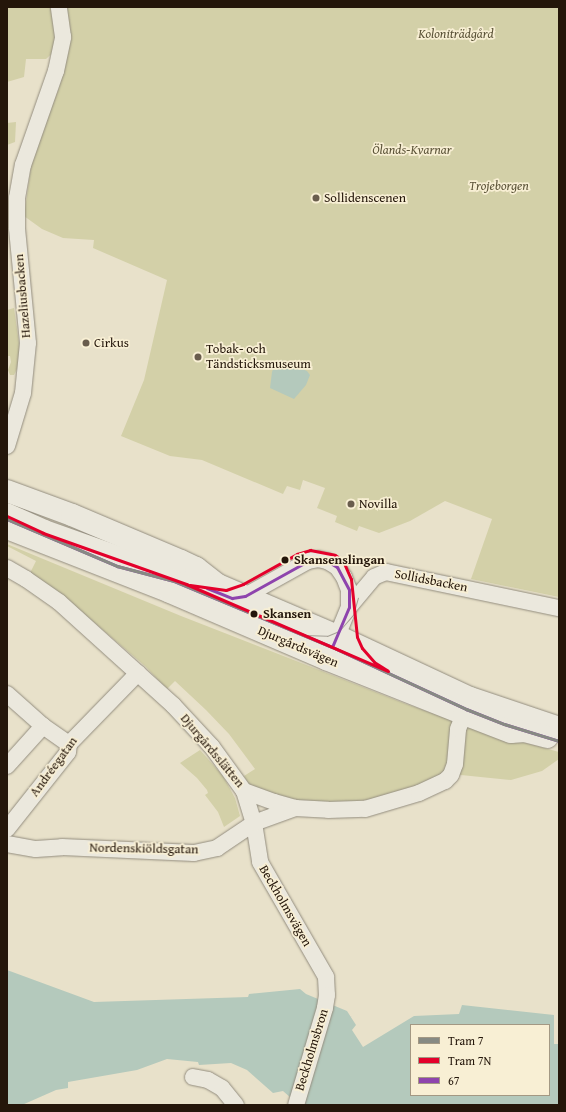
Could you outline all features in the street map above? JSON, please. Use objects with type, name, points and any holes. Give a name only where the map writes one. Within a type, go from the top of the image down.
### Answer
[{"type":"street","name":"Hazeliusbacken","points":[[7,446],[23,393],[28,343],[17,228],[17,198],[23,165],[56,71],[63,37],[59,7]]},
{"type":"street","name":"Djurgårdsvägen","points":[[7,491],[72,515],[196,568],[218,585],[238,597],[332,646]]},
{"type":"street","name":"Djurgårdsvägen","points":[[7,511],[45,528],[238,597]]},
{"type":"street","name":"Djurgårdsvägen","points":[[7,519],[117,566],[174,581],[332,646],[467,706],[511,732],[525,731],[559,741]]},
{"type":"street","name":"Djurgårdsvägen","points":[[7,528],[170,592],[332,646]]},
{"type":"street","points":[[238,597],[308,561],[318,559],[327,561],[337,567],[344,577],[349,590],[349,607]]},
{"type":"street","name":"Djurgårdsslätten","points":[[7,568],[59,602],[173,705],[212,747],[244,791],[274,802],[295,808],[328,810],[365,809],[419,793],[445,781],[451,775],[456,764],[458,729],[467,706]]},
{"type":"street","name":"Sollidsbacken","points":[[332,646],[349,607],[374,577],[386,572],[559,608]]},
{"type":"street","name":"Andréegatan","points":[[7,829],[68,752],[69,744],[138,673]]},
{"type":"street","points":[[7,694],[43,726],[69,744]]},
{"type":"street","name":"Djurgårdsvägen","points":[[467,706],[559,728]]},
{"type":"street","name":"Djurgårdsvägen","points":[[467,706],[559,733]]},
{"type":"street","points":[[7,766],[43,726]]},
{"type":"street","name":"Beckholmsvägen","points":[[244,791],[254,823],[260,862],[326,977],[327,995]]},
{"type":"street","name":"Nordenskiöldsgatan","points":[[7,844],[36,849],[62,847],[194,853],[216,848],[254,823],[295,808]]},
{"type":"street","name":"Beckholmsbron","points":[[296,1105],[325,1008],[327,995]]},
{"type":"street","points":[[193,1077],[208,1080],[222,1088],[236,1105]]},
{"type":"green space","points":[[7,7],[559,7],[559,597],[471,579],[492,519],[445,501],[410,521],[379,533],[359,526],[357,531],[335,522],[337,516],[317,508],[325,488],[303,480],[300,490],[287,486],[283,494],[202,460],[170,456],[121,436],[144,380],[167,280],[93,248],[94,240],[63,238],[42,229],[24,216],[33,153],[59,88],[69,48],[69,38],[46,59],[26,59],[24,77],[7,82]]},
{"type":"green space","points":[[16,122],[15,142],[7,145],[7,123]]},
{"type":"green space","points":[[14,308],[20,350],[18,367],[14,375],[10,375],[8,370],[11,362],[10,356],[7,356],[7,310]]},
{"type":"green space","points":[[7,544],[181,616],[406,704],[486,732],[559,752],[559,759],[542,771],[511,780],[461,775],[441,778],[359,804],[298,803],[251,788],[244,776],[255,769],[229,734],[206,710],[175,681],[167,689],[145,666],[63,596],[30,573],[36,561],[7,546]]},
{"type":"green space","points":[[200,750],[223,776],[235,798],[240,816],[224,827],[218,812],[205,795],[208,793],[207,790],[197,778],[180,763]]},
{"type":"shaded area","points":[[281,360],[307,371],[310,375],[306,385],[294,399],[270,388],[272,372],[275,364]]},
{"type":"shaded area","points":[[7,970],[94,1002],[248,997],[249,994],[300,989],[306,994],[347,1011],[356,1025],[352,1030],[363,1047],[414,1016],[459,1014],[462,1005],[554,1015],[554,1044],[559,1044],[559,1105],[299,1105],[283,1091],[273,1093],[247,1070],[231,1063],[199,1065],[198,1062],[167,1059],[137,1070],[68,1082],[68,1088],[56,1090],[22,1105],[7,1105]]},
{"type":"tram line","name":"7N","points":[[7,516],[43,533],[186,584],[388,671]]},
{"type":"tram line","name":"7","points":[[7,519],[117,566],[174,581],[332,647],[466,709],[504,724],[559,741]]},
{"type":"tram line","name":"7N","points":[[190,585],[226,590],[243,584],[297,554],[310,550],[335,555],[343,561],[351,579],[357,637],[362,648],[374,662],[387,670]]},
{"type":"tram line","points":[[304,635],[327,636],[339,631],[353,615],[358,598]]},
{"type":"transit line","name":"67","points":[[7,519],[117,566],[174,581],[332,647],[466,709],[504,724],[559,741]]},
{"type":"transit line","name":"67","points":[[207,588],[232,598],[245,596],[308,561],[318,559],[327,561],[337,567],[349,590],[349,607],[332,647]]},
{"type":"place","name":"Sollidenscenen","points":[[316,198]]},
{"type":"place","name":"Cirkus","points":[[86,343]]},
{"type":"place","name":"Tobak- och Tändsticksmuseum","points":[[198,357]]},
{"type":"place","name":"Novilla","points":[[351,504]]},
{"type":"place","name":"Skansenslingan","points":[[285,560]]},
{"type":"place","name":"Skansen","points":[[254,614]]},
{"type":"park label","name":"Koloniträdgård","points":[[456,34]]},
{"type":"park label","name":"Ölands-Kvarnar","points":[[412,150]]},
{"type":"park label","name":"Trojeborgen","points":[[499,186]]}]
